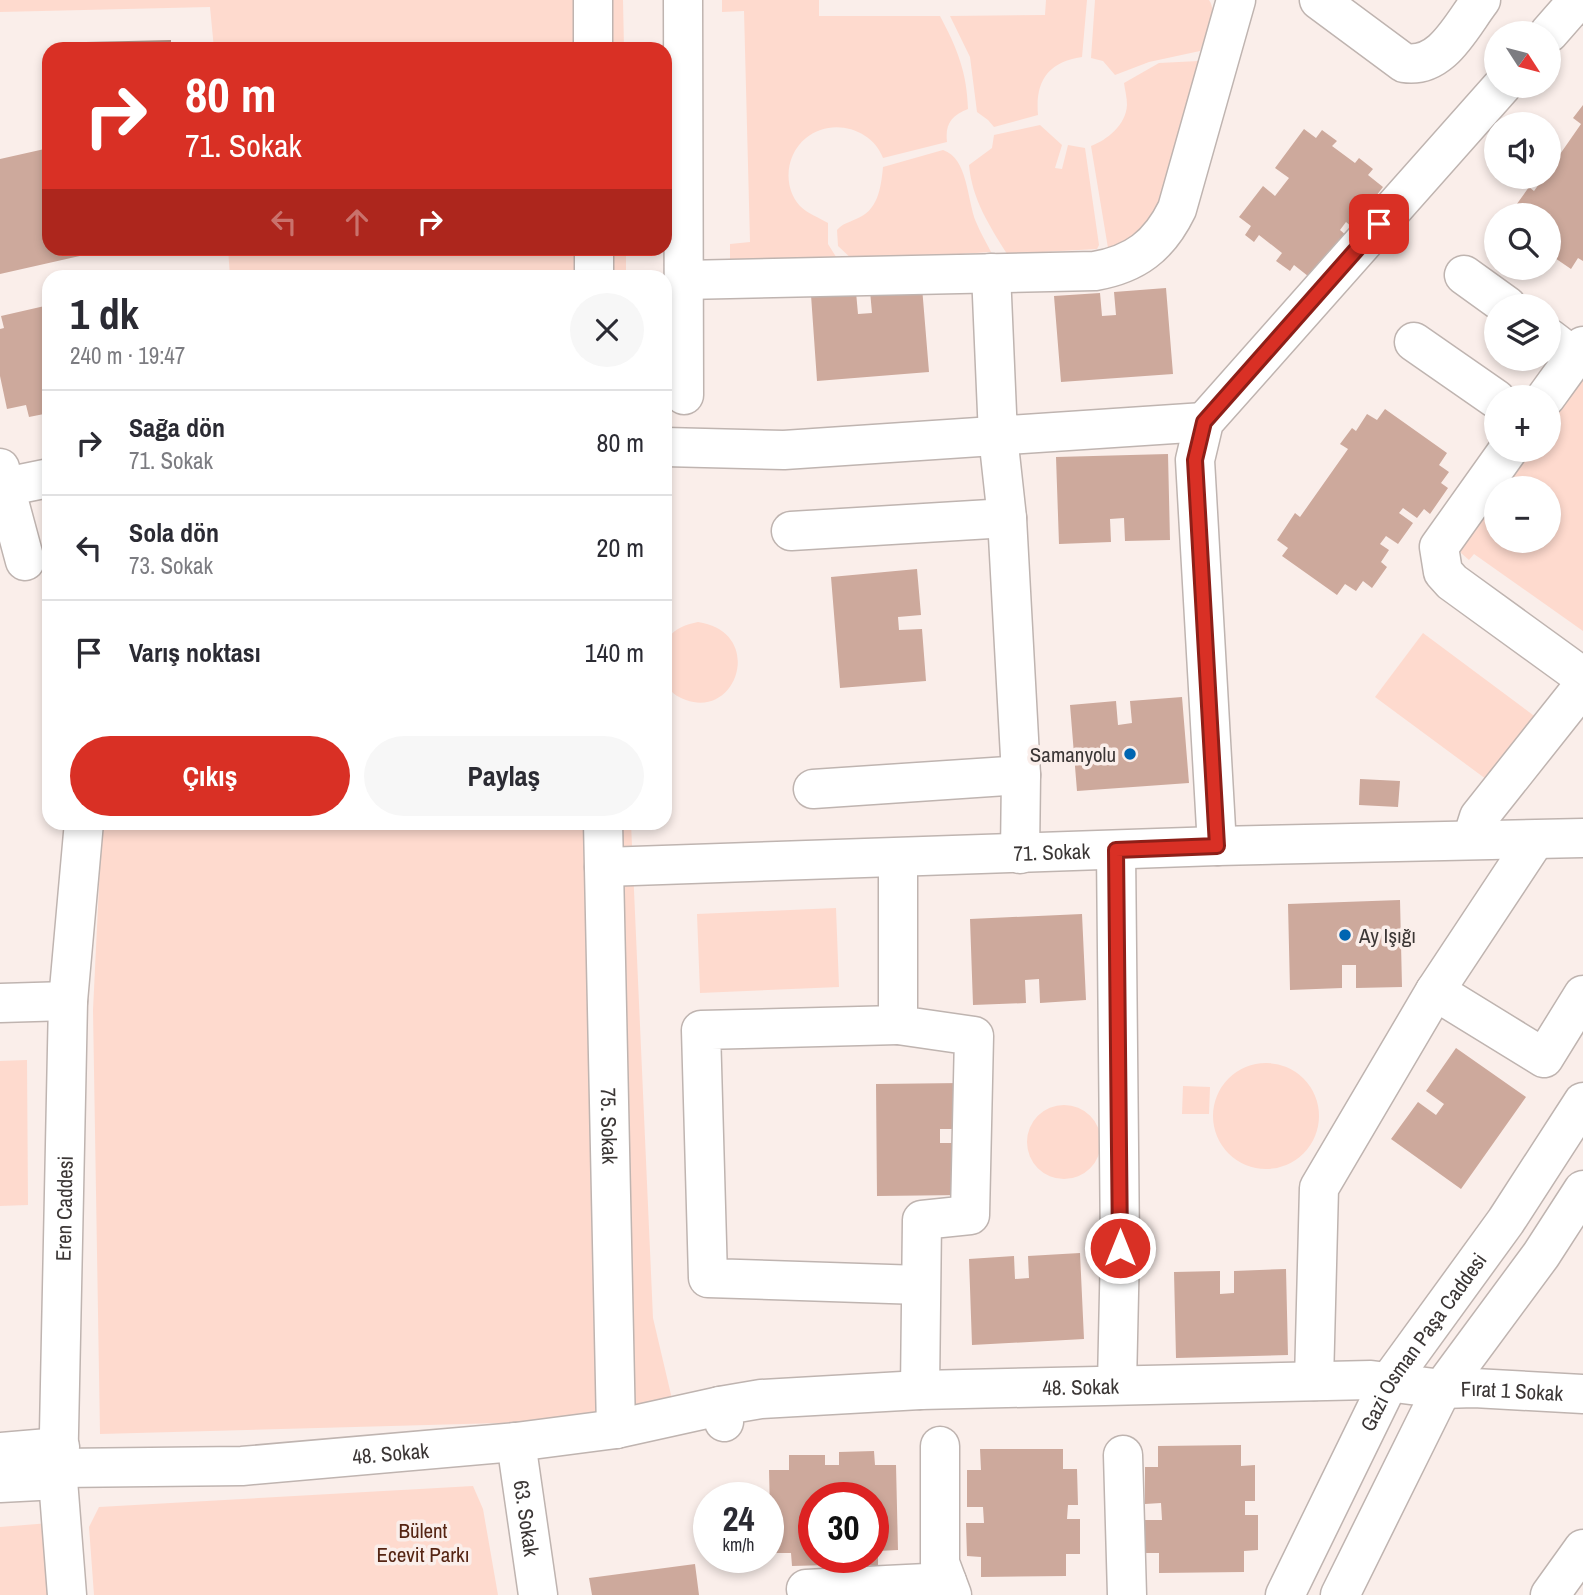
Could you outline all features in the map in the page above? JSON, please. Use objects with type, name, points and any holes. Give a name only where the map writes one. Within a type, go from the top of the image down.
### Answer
[{"type":"street","points":[[593,0],[593,42]]},
{"type":"street","points":[[684,0],[684,395]]},
{"type":"street","points":[[684,280],[1095,271],[1135,259],[1159,237],[1177,209],[1236,0]]},
{"type":"street","points":[[1319,0],[1404,64],[1415,65],[1427,63],[1438,56],[1481,0]]},
{"type":"street","points":[[1560,21],[1578,0]]},
{"type":"street","points":[[1217,846],[1195,460],[1204,422],[1491,98]]},
{"type":"street","points":[[991,273],[998,436],[1007,518],[1021,775],[1020,854]]},
{"type":"street","points":[[1464,275],[1490,294]]},
{"type":"street","points":[[1415,342],[1484,391]]},
{"type":"street","points":[[1552,385],[1569,347]]},
{"type":"street","points":[[672,447],[784,450],[1204,422]]},
{"type":"street","points":[[1499,462],[1438,547],[1443,572],[1452,582],[1583,677]]},
{"type":"street","points":[[25,561],[3,477],[42,478]]},
{"type":"street","points":[[791,530],[1007,518]]},
{"type":"street","points":[[1472,839],[1479,817],[1583,686]]},
{"type":"street","points":[[813,789],[1021,775]]},
{"type":"street","name":"Eren Caddesi","points":[[67,1595],[59,1465],[68,1001],[83,830]]},
{"type":"street","name":"75. Sokak","points":[[603,830],[616,1429]]},
{"type":"street","name":"71. Sokak","points":[[604,867],[1217,846],[1583,838]]},
{"type":"street","points":[[1314,1381],[1319,1188],[1435,991],[1535,840]]},
{"type":"street","points":[[1116,850],[1120,1248],[1117,1384]]},
{"type":"street","points":[[898,858],[898,1026]]},
{"type":"street","points":[[1435,991],[1544,1058],[1583,995]]},
{"type":"street","points":[[0,1003],[68,1001]]},
{"type":"street","points":[[920,1284],[708,1278],[701,1030],[898,1026],[974,1036],[970,1215],[922,1220],[920,1390]]},
{"type":"street","name":"Gazi Osman Paşa Caddesi","points":[[1285,1595],[1389,1382],[1506,1221],[1583,1102]]},
{"type":"street","name":"Gazi Osman Paşa Caddesi","points":[[1340,1595],[1442,1389],[1541,1255],[1583,1190]]},
{"type":"street","name":"48. Sokak","points":[[0,1483],[59,1465],[242,1466],[516,1442],[722,1414],[761,1399],[920,1390],[1371,1380],[1442,1389]]},
{"type":"street","name":"Fırat 1 Sokak","points":[[1442,1389],[1474,1388],[1583,1394]]},
{"type":"street","name":"63. Sokak","points":[[516,1442],[538,1595]]},
{"type":"street","points":[[806,1589],[950,1589],[940,1563],[940,1446]]},
{"type":"street","points":[[0,1452],[59,1465]]},
{"type":"street","points":[[1123,1455],[1127,1595]]},
{"type":"street","points":[[1550,1595],[1583,1549]]},
{"type":"green space","points":[[0,0],[623,0],[624,42],[213,42],[210,7],[0,12]]},
{"type":"green space","points":[[722,0],[819,0],[819,16],[940,16],[951,39],[963,72],[968,109],[950,121],[947,142],[883,158],[870,139],[850,129],[838,127],[816,132],[806,138],[794,153],[789,180],[794,198],[800,206],[828,223],[828,244],[838,260],[730,263],[730,244],[750,242],[744,11],[722,12]]},
{"type":"green space","points":[[1046,0],[1087,0],[1082,57],[1060,63],[1046,75],[1039,92],[1038,115],[994,127],[977,112],[970,57],[950,16],[1045,15]]},
{"type":"green space","points":[[1095,0],[1209,0],[1213,12],[1200,51],[1149,62],[1115,75],[1103,61],[1091,58]]},
{"type":"green space","points":[[1199,61],[1166,197],[1152,223],[1127,246],[1108,248],[1091,146],[1109,136],[1123,119],[1127,105],[1124,83],[1159,63]]},
{"type":"green space","points":[[1040,125],[1062,145],[1055,168],[1062,169],[1068,145],[1085,148],[1099,245],[1097,249],[1007,254],[982,211],[969,165],[992,148],[994,135]]},
{"type":"green space","points":[[943,150],[951,154],[962,170],[976,222],[991,252],[854,261],[838,246],[837,230],[863,215],[874,205],[883,167]]},
{"type":"green space","points":[[229,256],[626,256],[626,270],[230,270]]},
{"type":"green space","points":[[1583,371],[1583,631],[1474,554],[1469,560],[1461,553],[1460,544],[1484,509],[1484,553],[1561,553],[1561,476],[1508,476],[1518,462],[1561,462],[1561,402]]},
{"type":"green space","points":[[698,622],[719,629],[732,641],[737,656],[737,672],[730,686],[719,697],[704,703],[686,700],[672,693],[672,634]]},
{"type":"green space","points":[[1423,633],[1537,718],[1490,782],[1375,697]]},
{"type":"green space","points":[[102,830],[631,830],[653,1318],[672,1399],[615,1420],[100,1434],[93,1010]]},
{"type":"green space","points":[[836,908],[839,987],[700,993],[697,914]]},
{"type":"green space","points":[[27,1060],[28,1205],[0,1206],[0,1061]]},
{"type":"green space","points":[[1266,1063],[1286,1067],[1303,1079],[1315,1096],[1319,1116],[1315,1136],[1303,1153],[1286,1165],[1266,1169],[1246,1165],[1229,1153],[1217,1136],[1213,1116],[1217,1096],[1229,1079],[1246,1067]]},
{"type":"green space","points":[[1183,1086],[1210,1087],[1209,1114],[1182,1114]]},
{"type":"green space","points":[[1064,1105],[1078,1108],[1090,1116],[1098,1128],[1101,1142],[1098,1156],[1090,1168],[1078,1176],[1064,1179],[1050,1176],[1038,1168],[1030,1156],[1027,1142],[1030,1128],[1038,1116],[1050,1108]]},
{"type":"green space","name":"Bülent Ecevit Parkı","points":[[473,1486],[483,1509],[498,1595],[94,1595],[89,1527],[99,1507]]},
{"type":"green space","points":[[62,1522],[68,1595],[0,1595],[0,1527]]},
{"type":"shaded area","points":[[171,40],[171,42],[86,42]]},
{"type":"building","points":[[1583,105],[1583,261],[1578,258],[1571,269],[1561,262],[1561,203],[1518,203],[1528,189],[1561,189],[1561,153],[1581,124],[1573,118]]},
{"type":"building","points":[[1304,129],[1316,138],[1322,130],[1337,141],[1332,146],[1355,163],[1359,158],[1373,169],[1368,175],[1383,187],[1352,227],[1346,222],[1340,230],[1347,236],[1313,280],[1294,265],[1290,271],[1276,261],[1282,253],[1259,235],[1254,242],[1245,235],[1251,226],[1239,217],[1263,186],[1275,196],[1289,178],[1275,168]]},
{"type":"building","points":[[42,150],[42,256],[80,256],[0,274],[0,159]]},
{"type":"building","points":[[922,287],[929,372],[817,381],[811,295],[856,292],[858,314],[872,313],[870,291]]},
{"type":"building","points":[[1166,288],[1173,374],[1061,382],[1054,296],[1100,293],[1102,316],[1116,315],[1114,292]]},
{"type":"building","points":[[42,307],[42,414],[29,417],[26,405],[7,409],[0,376],[0,329],[4,328],[1,316]]},
{"type":"building","points":[[1385,409],[1447,453],[1439,465],[1449,472],[1441,483],[1448,488],[1430,514],[1424,509],[1417,518],[1403,508],[1399,513],[1413,523],[1398,544],[1386,536],[1380,544],[1389,550],[1381,562],[1387,567],[1372,588],[1363,581],[1356,591],[1345,584],[1337,595],[1282,556],[1288,548],[1277,540],[1295,513],[1300,517],[1348,449],[1340,444],[1352,428],[1356,431],[1367,414],[1377,420]]},
{"type":"building","points":[[1168,454],[1170,540],[1125,541],[1124,518],[1110,519],[1111,542],[1059,544],[1056,457]]},
{"type":"building","points":[[917,569],[921,615],[898,617],[899,630],[922,629],[926,681],[840,688],[831,577]]},
{"type":"building","name":"Samanyolu","points":[[1182,697],[1189,783],[1077,791],[1070,705],[1116,701],[1118,725],[1132,723],[1130,701]]},
{"type":"building","points":[[1360,779],[1400,781],[1398,807],[1359,805]]},
{"type":"building","name":"Ay Işığı","points":[[1400,900],[1402,987],[1356,988],[1356,965],[1342,965],[1342,988],[1290,990],[1288,904]]},
{"type":"building","points":[[1082,914],[1086,1000],[1040,1003],[1039,979],[1025,980],[1026,1003],[973,1005],[970,919]]},
{"type":"building","points":[[1456,1048],[1526,1097],[1461,1189],[1391,1139],[1418,1102],[1436,1115],[1444,1104],[1426,1091]]},
{"type":"building","points":[[962,1083],[963,1129],[940,1129],[940,1143],[963,1143],[963,1195],[877,1196],[876,1084]]},
{"type":"building","points":[[1080,1253],[1084,1339],[972,1345],[969,1259],[1014,1256],[1015,1279],[1029,1278],[1028,1256]]},
{"type":"building","points":[[1286,1269],[1288,1355],[1176,1358],[1174,1272],[1220,1271],[1220,1294],[1234,1293],[1234,1271]]},
{"type":"building","points":[[1241,1445],[1241,1466],[1255,1465],[1255,1501],[1245,1501],[1245,1515],[1258,1515],[1258,1550],[1244,1551],[1244,1572],[1159,1573],[1159,1553],[1145,1553],[1144,1520],[1162,1520],[1161,1503],[1145,1504],[1145,1467],[1158,1467],[1158,1446]]},
{"type":"building","points":[[980,1449],[1063,1449],[1063,1469],[1077,1469],[1078,1505],[1068,1505],[1067,1519],[1080,1519],[1080,1554],[1066,1554],[1066,1576],[981,1577],[981,1557],[967,1556],[966,1523],[984,1523],[983,1507],[967,1507],[967,1470],[981,1470]]},
{"type":"building","points":[[874,1451],[875,1465],[896,1465],[898,1550],[889,1550],[889,1482],[798,1482],[798,1566],[792,1566],[791,1553],[784,1553],[784,1482],[769,1482],[769,1470],[789,1470],[789,1455],[825,1455],[825,1465],[839,1465],[839,1452]]},
{"type":"building","points":[[693,1564],[699,1595],[592,1595],[589,1578]]},
{"type":"place","name":"Samanyolu","points":[[1130,754]]},
{"type":"place","name":"Ay Işığı","points":[[1345,935]]},
{"type":"route","points":[[1120,1248],[1116,850],[1217,846],[1195,460],[1204,422],[1379,224]]}]
